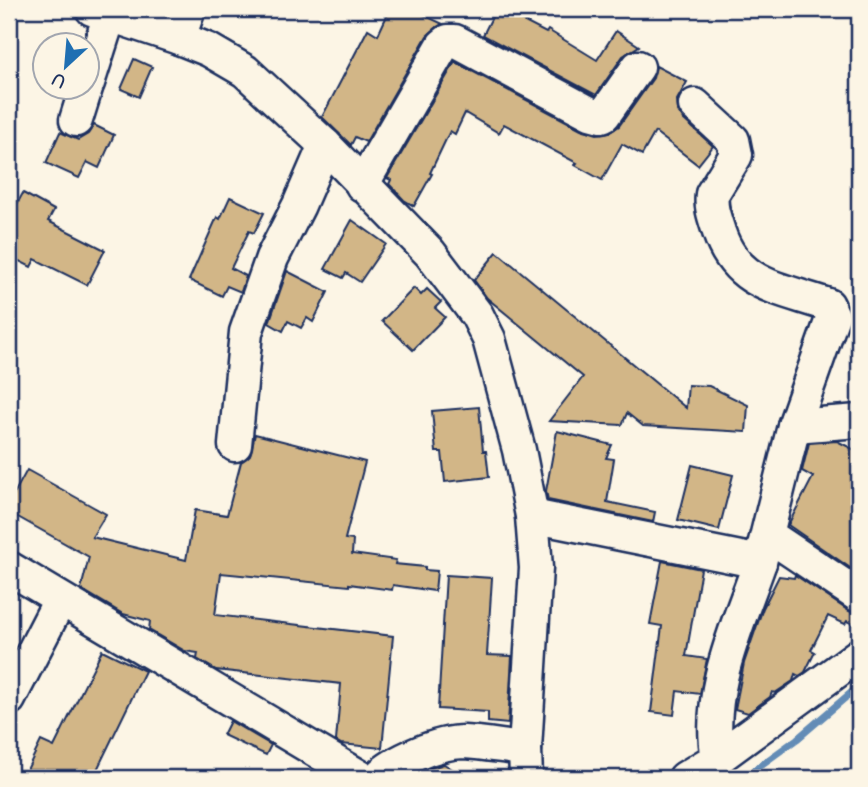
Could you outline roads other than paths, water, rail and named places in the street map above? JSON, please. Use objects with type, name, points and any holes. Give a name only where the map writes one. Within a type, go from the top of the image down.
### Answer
[{"type":"street","points":[[102,53],[120,14],[184,23],[209,50],[245,71],[325,145],[430,253],[484,327],[489,339],[516,438],[532,516],[536,568],[526,764],[461,742],[421,752],[393,766],[377,778]]},
{"type":"street","points":[[362,185],[448,41],[454,41],[590,113],[601,116],[638,67]]},
{"type":"street","points":[[76,120],[82,102]]},
{"type":"street","points":[[695,105],[733,140],[736,155],[712,194],[711,202],[723,243],[739,268],[752,278],[828,305],[833,316],[794,426],[756,554],[718,696],[714,730],[702,767]]},
{"type":"street","points":[[236,445],[246,332],[272,258],[325,145]]},
{"type":"street","points":[[794,426],[859,421]]},
{"type":"street","points":[[532,516],[756,554],[859,596]]},
{"type":"street","points":[[9,568],[362,778]]},
{"type":"street","points":[[9,699],[60,600]]},
{"type":"street","points":[[702,767],[859,655]]},
{"type":"waterway","points":[[743,778],[797,739],[859,686]]}]
